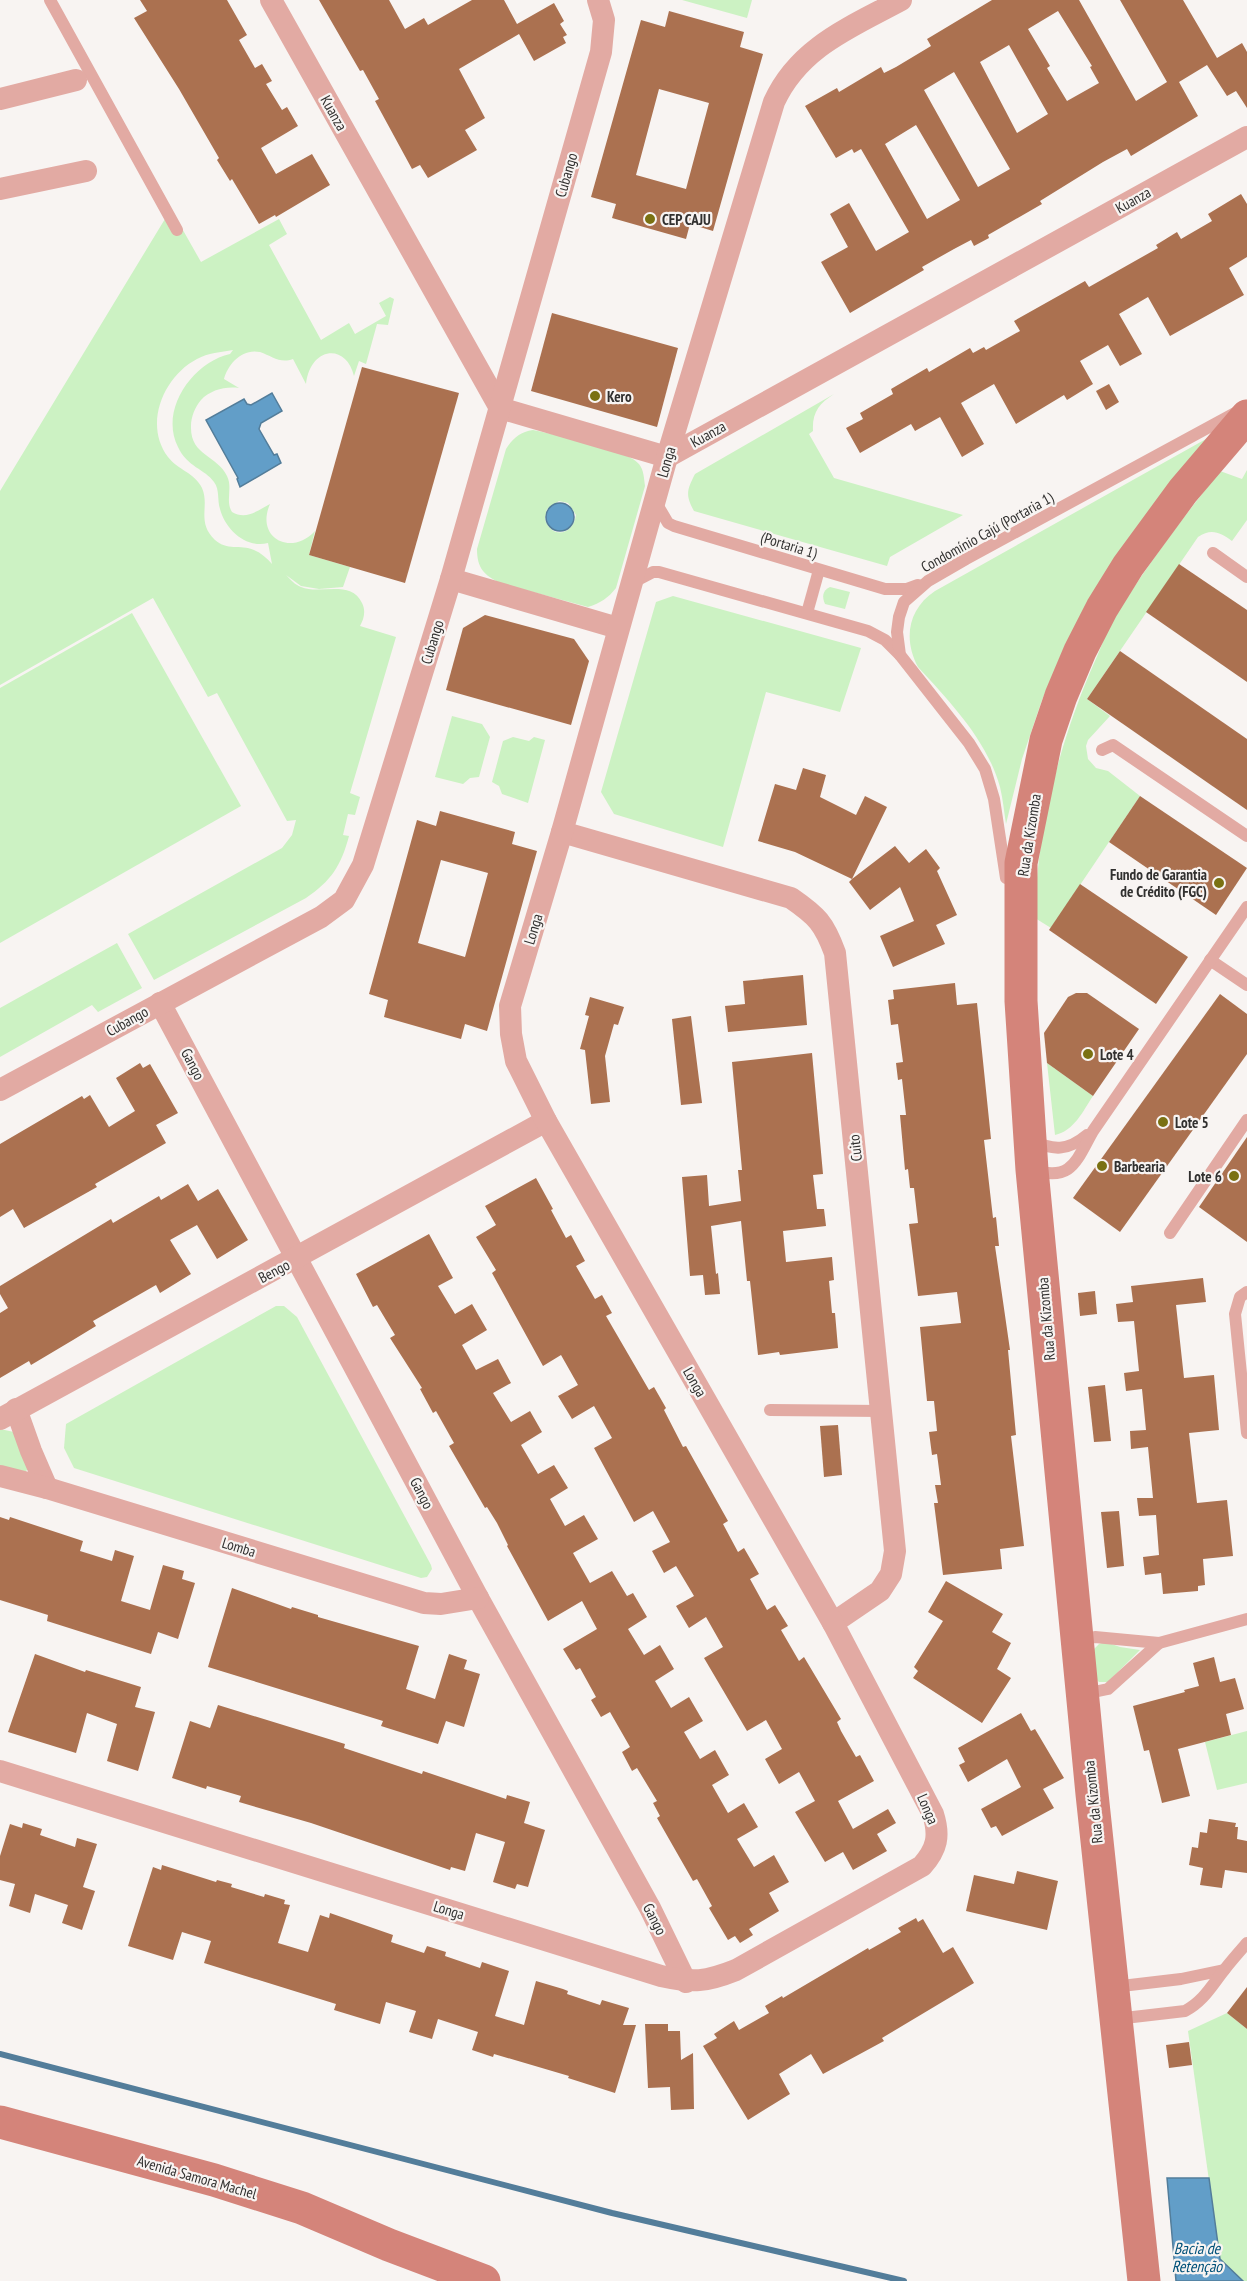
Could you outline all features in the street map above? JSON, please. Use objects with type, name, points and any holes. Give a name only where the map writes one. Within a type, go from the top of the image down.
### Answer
[{"type":"main road","name":"Rua da Kizomba","points":[[1144,2281],[1113,2003],[1031,1154],[1021,1001],[1021,863],[1046,740],[1080,651],[1102,608],[1128,566],[1183,491],[1247,416]]},
{"type":"main road","name":"Avenida Samora Machel","points":[[0,2122],[214,2180],[302,2208],[466,2281]]},
{"type":"main road","name":"Avenida Samora Machel","points":[[389,2245],[484,2281]]},
{"type":"street","name":"Kuanza","points":[[271,0],[501,408]]},
{"type":"street","name":"Cubango","points":[[0,1090],[321,916],[344,900],[363,865],[452,579],[501,408],[601,52],[604,20],[598,0]]},
{"type":"street","name":"Longa","points":[[0,1771],[686,1982],[714,1979],[736,1970],[922,1866],[930,1856],[938,1829],[933,1814],[832,1623],[546,1120],[516,1061],[510,1034],[510,1006],[562,832],[667,457],[774,102],[788,76],[825,42],[901,0]]},
{"type":"street","points":[[0,99],[76,80]]},
{"type":"street","name":"Kuanza","points":[[667,457],[1247,137]]},
{"type":"street","points":[[0,189],[86,171]]},
{"type":"street","points":[[501,408],[667,457]]},
{"type":"street","points":[[452,579],[618,628]]},
{"type":"street","name":"Cuito","points":[[562,832],[791,898],[812,913],[826,930],[835,953],[895,1551],[891,1574],[880,1591],[832,1623]]},
{"type":"street","name":"Gango","points":[[160,1003],[478,1598],[650,1908],[686,1982]]},
{"type":"street","name":"Bengo","points":[[8,1414],[546,1120]]},
{"type":"street","points":[[8,1414],[31,1451],[46,1488]]},
{"type":"street","name":"Lomba","points":[[0,1476],[46,1488],[424,1604],[441,1604],[478,1598]]},
{"type":"lane","points":[[50,0],[177,230]]},
{"type":"lane","name":"Condomínio Cajú (Portaria 1)","points":[[900,656],[897,632],[904,602],[928,581],[1247,407]]},
{"type":"lane","name":"(Portaria 1)","points":[[655,501],[668,523],[674,526],[819,570],[885,589],[907,589],[928,581]]},
{"type":"lane","points":[[1213,553],[1247,577]]},
{"type":"lane","points":[[807,613],[819,570]]},
{"type":"lane","points":[[631,583],[653,572],[659,572],[868,631],[885,640],[900,656],[962,734],[985,769],[994,799],[1004,857],[1021,1001]]},
{"type":"lane","points":[[1108,747],[1247,836]]},
{"type":"lane","points":[[1093,1131],[1077,1144],[1049,1148],[1031,1154],[1048,1175],[1061,1174],[1073,1167],[1093,1131],[1247,907]]},
{"type":"lane","points":[[1210,960],[1247,985]]},
{"type":"lane","points":[[1170,1233],[1247,1120]]},
{"type":"lane","points":[[1247,1292],[1239,1298],[1235,1314],[1247,1433]]},
{"type":"lane","points":[[770,1410],[882,1411]]},
{"type":"lane","points":[[1077,1642],[1095,1637],[1159,1643],[1247,1618]]},
{"type":"lane","points":[[1083,1694],[1098,1693],[1108,1689],[1159,1643]]},
{"type":"lane","points":[[1113,2003],[1185,2011],[1204,1998],[1247,1943]]},
{"type":"lane","points":[[1113,2003],[1181,1979],[1224,1970]]},
{"type":"green space","points":[[682,0],[752,0],[747,18]]},
{"type":"green space","points":[[171,209],[201,262],[279,219],[287,234],[269,245],[321,340],[349,323],[355,334],[386,316],[379,303],[390,297],[394,299],[388,325],[377,324],[366,364],[359,361],[354,376],[350,365],[344,358],[328,353],[314,362],[306,384],[293,359],[280,360],[260,352],[247,352],[232,363],[224,379],[239,388],[214,391],[201,400],[194,412],[191,423],[195,444],[223,469],[227,476],[232,512],[247,515],[270,504],[267,526],[278,540],[296,543],[306,539],[315,531],[309,555],[350,567],[343,587],[319,589],[301,586],[286,575],[301,587],[317,590],[334,589],[350,592],[357,596],[363,606],[364,615],[360,626],[396,637],[350,793],[360,797],[355,815],[348,814],[343,835],[349,836],[334,872],[306,898],[154,980],[128,934],[282,848],[292,835],[296,820],[287,821],[217,693],[208,697],[153,598],[0,685],[0,491]],"holes":[[[233,350],[230,354],[216,359],[192,377],[176,403],[173,433],[186,459],[216,485],[220,509],[227,524],[244,540],[252,543],[268,543],[272,564],[254,550],[224,545],[215,540],[206,527],[202,488],[195,479],[168,457],[157,430],[157,416],[161,402],[175,377],[185,367],[201,357]]]},
{"type":"green space","points":[[834,394],[818,409],[815,414],[813,431],[809,434],[834,478],[963,515],[890,557],[887,566],[694,511],[688,493],[695,474]]},
{"type":"green space","points":[[533,430],[620,453],[639,464],[644,475],[645,486],[616,588],[604,600],[588,607],[500,583],[486,574],[480,566],[477,549],[506,449],[517,436]],"holes":[[[559,501],[568,503],[576,515],[574,522],[566,531],[552,530],[545,519],[547,509]]]},
{"type":"green space","points":[[1222,430],[1066,643],[1042,700],[1022,759],[1006,824],[1000,787],[986,753],[966,722],[918,667],[913,656],[910,635],[914,616],[926,598],[935,591]]},
{"type":"green space","points":[[1247,470],[1247,520],[1232,541],[1215,532],[1198,537],[1087,699],[1110,716],[1088,740],[1086,746],[1088,759],[1096,768],[1108,771],[1140,796],[1051,928],[1035,918],[1040,852],[1052,786],[1082,691],[1113,620],[1178,526],[1220,471],[1242,479]]},
{"type":"green space","points":[[830,587],[850,592],[845,609],[825,604],[823,594]]},
{"type":"green space","points":[[673,596],[861,648],[840,712],[766,692],[723,847],[614,814],[601,792],[656,602]]},
{"type":"green space","points":[[132,613],[241,806],[0,943],[0,688]]},
{"type":"green space","points":[[452,716],[482,724],[490,737],[479,777],[470,778],[463,784],[435,777]]},
{"type":"green space","points":[[513,737],[529,741],[534,737],[545,740],[528,803],[502,794],[499,786],[492,782],[503,741]]},
{"type":"green space","points":[[117,943],[142,988],[98,1012],[92,1005],[0,1057],[0,1008]]},
{"type":"green space","points":[[1047,1063],[1093,1096],[1073,1125],[1055,1135]]},
{"type":"green space","points":[[276,1306],[284,1306],[297,1317],[431,1565],[432,1569],[427,1577],[421,1578],[74,1468],[64,1448],[66,1424]]},
{"type":"green space","points":[[0,1429],[14,1432],[28,1469],[24,1473],[0,1468]]},
{"type":"green space","points":[[1106,1642],[1140,1650],[1108,1682],[1099,1682],[1094,1677],[1092,1651],[1099,1644]]},
{"type":"green space","points":[[1247,1731],[1247,1783],[1217,1790],[1205,1742]]},
{"type":"green space","points":[[1227,2013],[1247,2029],[1247,2281],[1243,2281],[1220,2259],[1188,2031]]},
{"type":"water","points":[[272,393],[282,411],[261,423],[259,429],[281,463],[240,487],[238,478],[206,420],[244,399],[247,404],[251,405]]},
{"type":"water","points":[[560,503],[570,507],[574,517],[570,527],[560,531],[550,527],[546,517],[550,507]]},
{"type":"water","name":"Bacia de Retenção","points":[[1167,2178],[1209,2178],[1220,2259],[1243,2281],[1176,2281]]},
{"type":"building","points":[[140,0],[227,0],[247,35],[239,40],[255,68],[262,64],[272,81],[266,84],[282,110],[287,107],[298,126],[261,148],[276,174],[312,154],[330,185],[276,217],[275,215],[259,224],[232,179],[230,181],[217,160],[219,158],[179,89],[134,18],[147,11]]},
{"type":"building","points":[[319,0],[389,0],[405,29],[424,18],[428,25],[472,0],[504,0],[517,24],[554,3],[564,21],[560,24],[567,35],[563,37],[566,43],[534,61],[519,34],[459,69],[485,118],[465,130],[477,150],[428,178],[420,165],[412,169],[375,101],[379,99]]},
{"type":"building","points":[[992,0],[1079,0],[1136,101],[1167,82],[1120,0],[1183,0],[1217,58],[1242,43],[1247,52],[1247,108],[1236,91],[1227,96],[1207,65],[1179,82],[1198,116],[1131,156],[1127,149],[1103,162],[1040,201],[1042,204],[988,235],[989,238],[974,246],[971,240],[954,249],[922,267],[924,270],[850,313],[821,262],[848,247],[830,214],[849,203],[876,251],[909,232],[861,149],[854,153],[852,149],[836,158],[805,106],[837,88],[839,92],[881,67],[884,73],[896,67],[931,46],[927,39]],"holes":[[[1058,11],[1092,66],[1090,67],[1099,83],[1067,101],[1047,68],[1050,66],[1028,29]],[[1009,45],[1048,114],[1017,133],[980,62]],[[954,72],[1010,169],[978,187],[924,90]],[[916,125],[960,200],[927,219],[885,144]]]},
{"type":"building","points":[[669,11],[744,32],[740,47],[763,54],[713,231],[690,224],[686,239],[612,218],[616,204],[591,197],[641,20],[665,27]],"holes":[[[659,89],[709,103],[686,189],[636,175]]]},
{"type":"building","points":[[1241,194],[1247,204],[1247,257],[1229,268],[1244,295],[1170,336],[1148,297],[1119,314],[1142,354],[1120,366],[1108,345],[1080,361],[1093,384],[1067,400],[1064,395],[1016,424],[994,384],[961,403],[984,444],[962,457],[940,417],[915,431],[911,424],[860,453],[846,428],[863,419],[860,413],[893,394],[891,389],[927,368],[929,372],[970,348],[973,353],[984,347],[986,350],[1020,331],[1014,321],[1085,281],[1089,287],[1158,248],[1156,245],[1177,232],[1181,239],[1212,221],[1208,214]]},
{"type":"building","points":[[552,313],[678,348],[657,427],[531,391]]},
{"type":"building","points":[[362,367],[459,393],[405,583],[309,555]]},
{"type":"building","points":[[1109,384],[1119,402],[1106,410],[1096,391]]},
{"type":"building","points":[[1179,564],[1247,610],[1247,682],[1146,612]]},
{"type":"building","points":[[485,615],[574,639],[589,661],[571,725],[446,690],[463,628]]},
{"type":"building","points":[[1120,651],[1247,739],[1247,810],[1087,699]]},
{"type":"building","points":[[803,768],[826,775],[820,797],[856,815],[865,796],[887,807],[852,879],[795,852],[758,841],[775,784],[796,790]]},
{"type":"building","points":[[1140,796],[1247,868],[1216,915],[1109,842]]},
{"type":"building","points":[[440,811],[515,832],[512,844],[537,851],[487,1031],[465,1024],[461,1039],[384,1017],[388,1000],[369,994],[417,820],[436,826]],"holes":[[[441,860],[488,873],[465,957],[418,943]]]},
{"type":"building","points":[[895,846],[909,863],[926,849],[940,868],[937,871],[957,915],[936,925],[945,944],[893,967],[880,936],[914,921],[900,887],[870,910],[849,882]]},
{"type":"building","points":[[1080,884],[1188,957],[1156,1004],[1049,930]]},
{"type":"building","points":[[803,975],[807,1025],[728,1032],[725,1006],[745,1004],[743,981]]},
{"type":"building","points":[[955,983],[957,1005],[977,1003],[991,1139],[984,1140],[993,1218],[996,1217],[999,1246],[995,1246],[1010,1350],[1008,1350],[1016,1435],[1011,1436],[1024,1546],[1000,1549],[1002,1569],[943,1575],[934,1503],[938,1503],[935,1485],[941,1485],[937,1454],[932,1455],[929,1432],[937,1431],[934,1401],[927,1401],[920,1327],[961,1323],[957,1292],[918,1296],[909,1224],[918,1223],[914,1188],[910,1188],[908,1169],[905,1170],[900,1115],[906,1115],[902,1079],[898,1080],[896,1063],[903,1062],[898,1024],[891,1025],[888,1000],[894,999],[893,990]]},
{"type":"building","points":[[1076,993],[1087,993],[1139,1029],[1093,1096],[1047,1063],[1044,1033],[1068,997]]},
{"type":"building","name":"Lote 5","points":[[1220,994],[1247,1014],[1247,1054],[1120,1232],[1073,1198]]},
{"type":"building","points":[[590,997],[624,1007],[618,1025],[614,1024],[605,1056],[610,1102],[591,1104],[585,1050],[580,1049],[589,1016],[585,1015]]},
{"type":"building","points":[[691,1016],[702,1103],[681,1105],[672,1019]]},
{"type":"building","points":[[812,1053],[823,1174],[813,1175],[817,1209],[824,1209],[826,1226],[783,1231],[786,1262],[832,1257],[834,1280],[829,1281],[838,1348],[780,1355],[779,1352],[758,1355],[741,1221],[711,1226],[720,1294],[705,1295],[703,1275],[690,1276],[682,1177],[707,1175],[709,1206],[741,1201],[738,1170],[742,1170],[732,1062]]},
{"type":"building","points":[[140,1063],[143,1068],[150,1064],[178,1113],[156,1125],[166,1143],[95,1184],[97,1187],[24,1228],[13,1209],[0,1217],[0,1144],[82,1096],[84,1099],[90,1095],[109,1127],[135,1111],[116,1078]]},
{"type":"building","name":"Lote 6","points":[[1247,1137],[1247,1242],[1199,1207]]},
{"type":"building","points":[[536,1178],[566,1238],[571,1235],[585,1261],[576,1266],[595,1299],[602,1295],[612,1313],[606,1316],[649,1390],[654,1387],[666,1408],[664,1410],[683,1447],[686,1446],[728,1521],[723,1524],[738,1552],[744,1548],[759,1574],[750,1579],[767,1610],[775,1605],[788,1626],[781,1630],[799,1661],[804,1657],[841,1719],[837,1722],[841,1731],[856,1757],[860,1755],[874,1781],[838,1801],[853,1829],[888,1809],[896,1823],[877,1834],[887,1851],[853,1870],[843,1852],[825,1862],[795,1812],[815,1801],[799,1772],[779,1784],[765,1759],[782,1749],[766,1720],[747,1731],[704,1658],[723,1647],[706,1617],[689,1628],[676,1606],[694,1596],[676,1566],[664,1573],[652,1551],[670,1542],[653,1511],[634,1522],[594,1448],[612,1438],[594,1406],[572,1419],[558,1396],[578,1385],[561,1355],[543,1366],[492,1273],[496,1270],[476,1237],[496,1225],[485,1206]]},
{"type":"building","points":[[188,1184],[198,1201],[218,1189],[248,1240],[217,1259],[197,1225],[170,1240],[191,1274],[160,1293],[156,1285],[93,1321],[96,1326],[73,1340],[31,1365],[29,1361],[0,1378],[0,1313],[8,1308],[0,1294],[0,1286],[111,1219],[113,1223],[159,1196],[161,1200]]},
{"type":"building","points":[[429,1234],[453,1278],[438,1286],[455,1314],[472,1304],[487,1330],[462,1345],[476,1370],[498,1359],[511,1383],[493,1393],[511,1422],[530,1411],[542,1432],[521,1445],[538,1474],[554,1465],[568,1488],[550,1499],[565,1526],[584,1515],[598,1539],[573,1553],[590,1583],[612,1571],[627,1596],[633,1593],[647,1617],[628,1629],[644,1655],[660,1645],[674,1669],[655,1681],[671,1708],[689,1697],[703,1721],[684,1732],[700,1759],[715,1750],[729,1775],[712,1785],[728,1813],[744,1803],[758,1827],[737,1839],[754,1867],[774,1855],[789,1882],[769,1893],[779,1911],[749,1929],[753,1935],[740,1943],[735,1936],[728,1940],[709,1908],[712,1906],[697,1879],[693,1881],[657,1818],[660,1816],[653,1803],[657,1801],[637,1768],[632,1771],[622,1752],[630,1747],[610,1712],[601,1717],[591,1700],[596,1697],[580,1668],[576,1670],[563,1649],[597,1629],[582,1601],[548,1621],[497,1523],[487,1507],[485,1508],[449,1446],[454,1443],[436,1411],[433,1413],[420,1389],[422,1388],[390,1338],[395,1335],[377,1305],[373,1307],[356,1274]]},
{"type":"building","points":[[1203,1278],[1206,1302],[1176,1305],[1184,1378],[1214,1375],[1219,1430],[1189,1433],[1197,1503],[1227,1500],[1233,1556],[1203,1559],[1205,1585],[1198,1586],[1198,1591],[1163,1594],[1161,1573],[1145,1575],[1143,1557],[1159,1555],[1156,1515],[1139,1516],[1137,1498],[1153,1498],[1148,1447],[1131,1449],[1130,1431],[1146,1430],[1142,1389],[1126,1391],[1124,1373],[1139,1371],[1134,1321],[1118,1322],[1116,1304],[1133,1302],[1131,1286]]},
{"type":"building","points":[[1095,1291],[1097,1314],[1080,1316],[1078,1293]]},
{"type":"building","points":[[1105,1385],[1111,1441],[1094,1442],[1088,1387]]},
{"type":"building","points":[[838,1425],[842,1475],[824,1477],[820,1426]]},
{"type":"building","points":[[1119,1511],[1124,1566],[1107,1568],[1101,1512]]},
{"type":"building","points":[[0,1517],[9,1520],[10,1517],[83,1541],[80,1551],[112,1561],[115,1550],[134,1556],[121,1601],[150,1610],[163,1565],[184,1571],[182,1579],[195,1583],[178,1639],[158,1632],[151,1654],[47,1621],[48,1615],[0,1600]]},
{"type":"building","points":[[946,1581],[1003,1614],[992,1632],[1011,1643],[997,1669],[1011,1678],[982,1723],[913,1678],[918,1671],[914,1667],[943,1621],[928,1612]]},
{"type":"building","points":[[232,1588],[291,1609],[292,1607],[318,1615],[318,1617],[419,1646],[406,1689],[435,1699],[449,1654],[467,1660],[464,1669],[480,1674],[464,1727],[446,1721],[438,1744],[381,1726],[383,1721],[208,1667]]},
{"type":"building","points":[[35,1654],[85,1672],[86,1670],[141,1687],[135,1707],[155,1712],[138,1771],[107,1761],[117,1724],[87,1713],[76,1753],[8,1732]]},
{"type":"building","points":[[1214,1657],[1220,1682],[1235,1678],[1244,1709],[1226,1714],[1231,1735],[1178,1749],[1190,1796],[1162,1803],[1149,1750],[1144,1751],[1133,1706],[1199,1686],[1193,1663]]},
{"type":"building","points":[[218,1705],[345,1744],[344,1748],[422,1774],[423,1771],[506,1799],[507,1795],[530,1802],[524,1823],[545,1830],[528,1887],[517,1884],[515,1889],[493,1882],[505,1842],[476,1833],[465,1871],[451,1867],[450,1870],[311,1823],[239,1802],[241,1796],[207,1786],[206,1789],[172,1778],[190,1721],[210,1728]]},
{"type":"building","points":[[1021,1713],[1031,1731],[1035,1729],[1064,1778],[1043,1789],[1054,1808],[1002,1836],[996,1826],[991,1828],[981,1809],[1021,1787],[1007,1759],[968,1782],[959,1765],[965,1762],[958,1748]]},
{"type":"building","points":[[1209,1819],[1236,1823],[1237,1839],[1247,1841],[1247,1873],[1225,1870],[1222,1888],[1200,1885],[1203,1868],[1189,1865],[1192,1847],[1198,1848],[1200,1832],[1207,1833]]},
{"type":"building","points":[[23,1823],[42,1829],[40,1835],[75,1847],[77,1838],[97,1844],[83,1887],[95,1891],[82,1930],[62,1923],[68,1905],[35,1894],[30,1913],[9,1906],[15,1884],[0,1880],[0,1856],[10,1824],[22,1828]]},
{"type":"building","points":[[162,1865],[216,1882],[217,1880],[232,1884],[231,1887],[264,1897],[265,1894],[285,1900],[284,1904],[290,1905],[278,1943],[308,1952],[320,1915],[329,1918],[330,1913],[393,1935],[391,1942],[424,1953],[427,1946],[446,1952],[445,1956],[480,1968],[482,1962],[509,1971],[495,2016],[524,2025],[536,1981],[563,1989],[568,1991],[567,1994],[600,2005],[602,2000],[629,2008],[623,2025],[636,2025],[615,2093],[568,2078],[569,2076],[494,2054],[493,2057],[472,2050],[478,2032],[438,2019],[432,2039],[409,2032],[416,2011],[386,2002],[380,2024],[334,2010],[336,2004],[204,1963],[211,1941],[182,1932],[173,1960],[128,1946],[153,1867],[161,1870]]},
{"type":"building","points":[[1017,1871],[1058,1881],[1047,1930],[966,1911],[974,1875],[1014,1884]]},
{"type":"building","points":[[916,1918],[918,1922],[923,1919],[943,1953],[953,1947],[974,1983],[882,2038],[884,2041],[823,2074],[811,2054],[779,2074],[790,2094],[748,2120],[703,2046],[717,2038],[714,2034],[734,2021],[739,2030],[769,2013],[765,2006],[901,1932],[898,1928]]},
{"type":"building","points":[[1247,1987],[1247,2029],[1227,2013]]},
{"type":"building","points":[[645,2024],[668,2024],[668,2031],[680,2031],[681,2060],[693,2053],[694,2109],[671,2110],[670,2087],[648,2088]]},
{"type":"building","points":[[1189,2042],[1192,2065],[1169,2068],[1166,2045]]},
{"type":"waterway","points":[[0,2054],[612,2213],[904,2281]]},
{"type":"place","name":"CEP CAJU","points":[[650,219]]},
{"type":"place","name":"Kero","points":[[595,396]]},
{"type":"place","name":"Fundo de Garantia de Crédito (FGC)","points":[[1219,883]]},
{"type":"place","name":"Lote 4","points":[[1088,1054]]},
{"type":"place","name":"Lote 5","points":[[1163,1122]]},
{"type":"place","name":"Barbearia","points":[[1102,1166]]},
{"type":"place","name":"Lote 6","points":[[1234,1176]]}]
